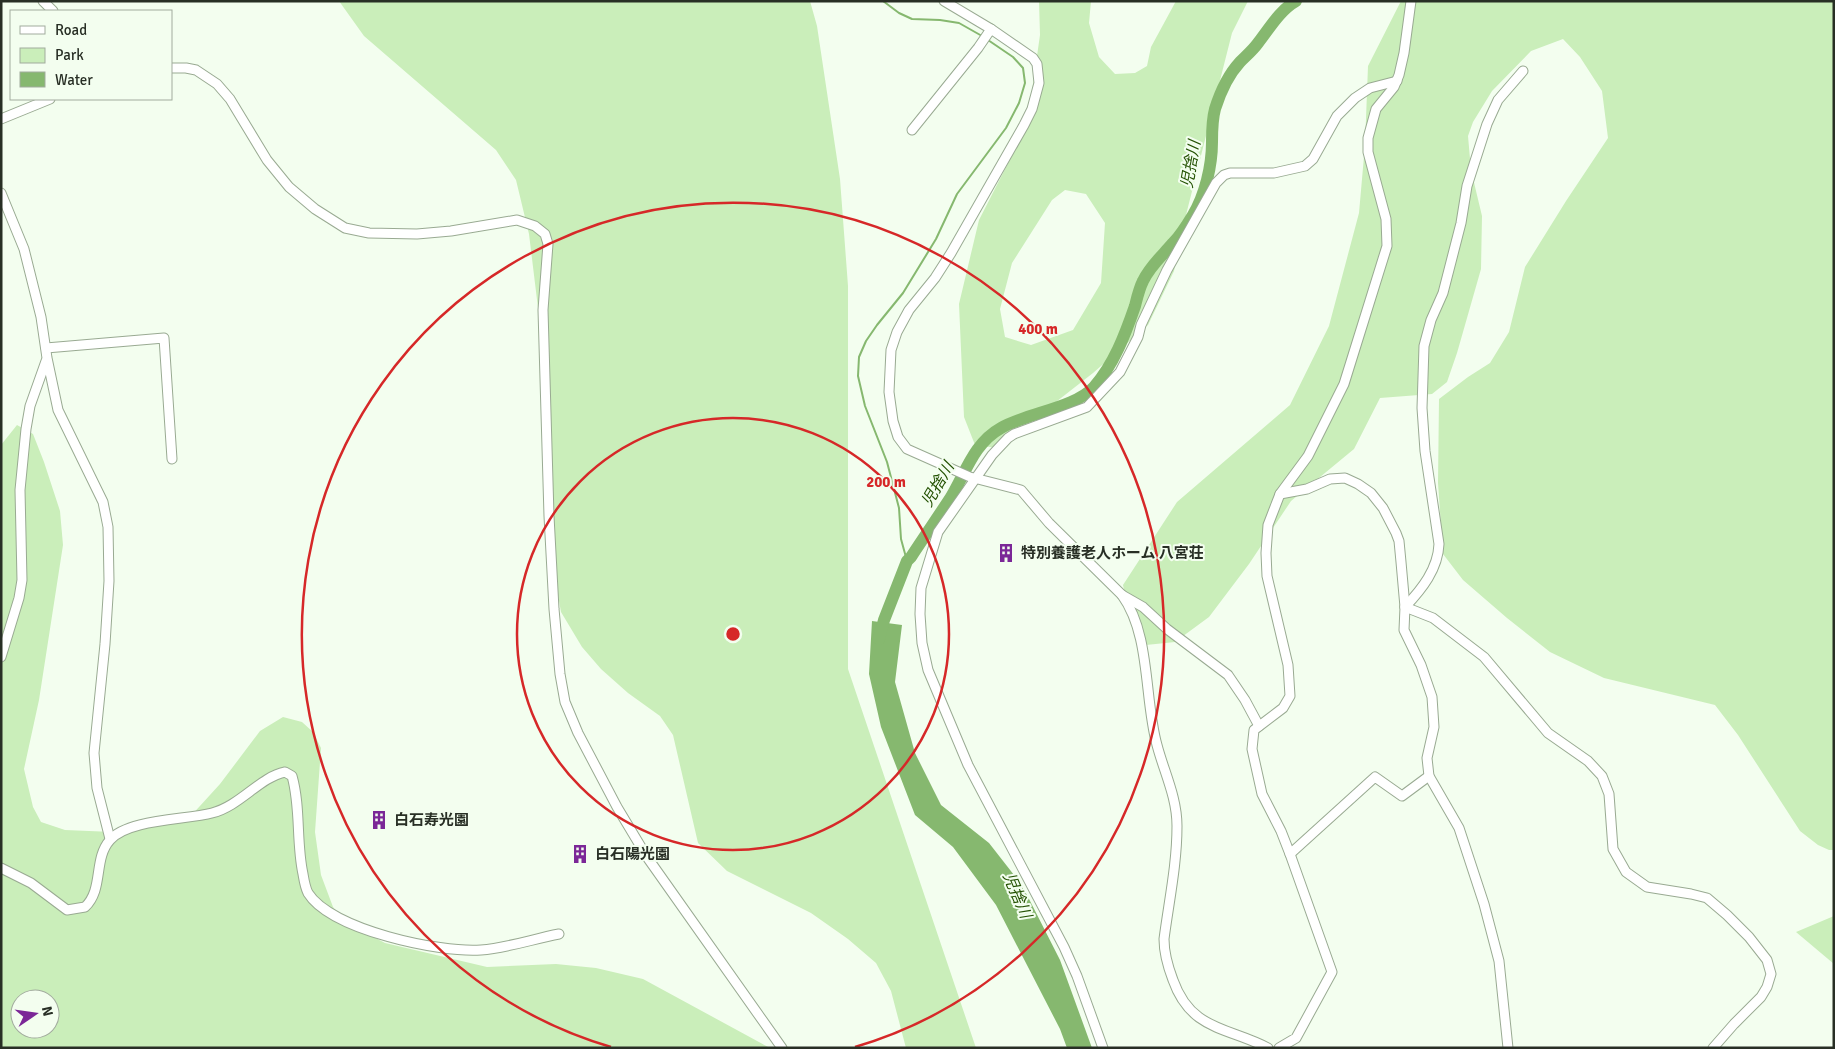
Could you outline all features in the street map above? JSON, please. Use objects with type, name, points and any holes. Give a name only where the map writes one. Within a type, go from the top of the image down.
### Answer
[{"type":"street","points":[[43,1],[52,10]]},
{"type":"street","points":[[944,1],[1033,58],[1037,64],[1039,83],[1032,109],[1014,146],[951,252],[910,310],[898,332],[891,350],[889,392],[893,421],[898,436],[907,449],[936,464],[973,478],[1021,490],[1049,523],[1122,594],[1142,607],[1166,629],[1228,675],[1245,700],[1259,726]]},
{"type":"street","points":[[1279,1048],[1296,1038],[1332,972],[1290,854],[1260,787],[1252,740],[1254,730],[1283,708],[1290,696],[1288,665],[1267,570],[1268,525],[1280,494],[1308,456],[1344,384],[1383,259],[1388,234],[1368,152],[1368,138],[1376,109],[1397,81],[1404,53],[1411,1]]},
{"type":"street","points":[[912,130],[978,48],[990,29]]},
{"type":"street","points":[[172,68],[196,70],[217,84],[230,100],[267,160],[280,177],[299,197],[345,228],[369,233],[417,234],[451,231],[517,220],[535,226],[545,234],[548,244],[544,310],[549,516],[554,608],[560,674],[565,702],[592,760],[647,858],[782,1048]]},
{"type":"street","points":[[1405,607],[1432,573],[1438,552],[1437,529],[1425,451],[1422,408],[1426,336],[1448,277],[1467,186],[1486,124],[1498,100],[1523,71]]},
{"type":"street","points":[[1102,1048],[1077,976],[1064,947],[968,764],[932,682],[924,657],[920,614],[922,580],[938,532],[973,478],[998,449],[1014,434],[1087,407],[1120,372],[1168,270],[1216,183],[1224,175],[1274,173],[1305,166],[1312,159],[1337,116],[1354,98],[1370,88],[1397,81]]},
{"type":"street","points":[[1,119],[48,100]]},
{"type":"street","points":[[1,193],[24,249],[46,348],[45,368],[30,406],[26,429],[20,490],[22,580],[19,598],[1,657]]},
{"type":"street","points":[[46,348],[164,338],[172,459]]},
{"type":"street","points":[[46,358],[58,410],[103,502],[108,526],[109,590],[94,754],[97,788],[110,839]]},
{"type":"street","points":[[1280,494],[1307,489],[1341,477],[1353,481],[1371,493],[1389,518],[1399,541],[1405,607],[1404,630],[1421,665],[1432,697],[1434,727],[1427,758],[1429,776],[1459,828],[1484,904],[1499,961],[1508,1048]]},
{"type":"street","points":[[1122,594],[1132,613],[1142,648],[1152,726],[1176,809],[1175,870],[1164,939],[1171,976],[1177,992],[1196,1016],[1210,1024],[1268,1048]]},
{"type":"street","points":[[1405,607],[1433,618],[1484,657],[1548,733],[1588,761],[1602,776],[1609,794],[1613,848],[1626,872],[1647,887],[1708,898],[1749,937],[1767,960],[1771,974],[1767,987],[1713,1048]]},
{"type":"street","points":[[1,868],[31,883],[67,910],[85,907],[92,898],[96,888],[102,855],[110,839],[118,833],[139,825],[167,819],[196,816],[224,809],[267,780],[285,772],[292,776],[296,793],[300,856],[306,886],[309,893],[320,905],[334,915],[398,940],[450,950],[486,950],[559,934]]},
{"type":"street","points":[[1290,854],[1376,777],[1402,796],[1429,776]]},
{"type":"green space","points":[[339,1],[810,1],[817,26],[840,179],[848,286],[848,669],[976,1048],[906,1048],[891,991],[876,963],[848,939],[811,913],[727,871],[698,843],[673,735],[660,716],[628,693],[601,669],[582,647],[561,612],[549,545],[553,487],[543,349],[529,234],[516,180],[496,150],[364,36]]},
{"type":"green space","points":[[1039,1],[1091,1],[1089,23],[1099,57],[1115,74],[1135,73],[1147,66],[1151,47],[1176,1],[1248,1],[1232,33],[1187,211],[1174,271],[1148,325],[1093,373],[997,448],[975,445],[964,417],[959,304],[979,220],[1027,126],[1040,35]],"holes":[[[1065,190],[1086,194],[1105,223],[1101,283],[1073,330],[1031,345],[1005,337],[1000,309],[1012,263],[1052,200]]]},
{"type":"green space","points":[[1401,1],[1834,1],[1834,850],[1818,845],[1800,831],[1738,735],[1715,705],[1604,678],[1550,652],[1463,580],[1443,554],[1438,483],[1439,399],[1490,363],[1509,332],[1525,267],[1608,138],[1602,91],[1580,57],[1563,39],[1531,51],[1492,91],[1473,122],[1468,136],[1471,170],[1482,216],[1481,269],[1447,382],[1432,394],[1380,398],[1354,449],[1291,501],[1249,564],[1209,617],[1175,642],[1146,645],[1129,614],[1123,585],[1177,502],[1290,405],[1329,326],[1359,213],[1365,145],[1368,66]]},
{"type":"green space","points":[[17,425],[33,434],[44,462],[60,511],[63,545],[39,700],[24,769],[33,807],[41,822],[65,830],[113,832],[189,818],[220,784],[260,731],[283,717],[302,722],[313,732],[321,748],[315,832],[321,875],[333,907],[345,922],[385,943],[487,967],[556,964],[596,968],[643,979],[770,1048],[1,1048],[1,445]]},
{"type":"green space","points":[[1834,916],[1834,964],[1796,932]]},
{"type":"water","points":[[872,621],[902,625],[895,682],[915,753],[941,805],[989,843],[1027,895],[1060,960],[1092,1048],[1067,1048],[1060,1029],[996,905],[953,847],[915,815],[881,727],[869,674]]},
{"type":"waterway","points":[[883,1],[899,13],[912,19],[959,23],[982,36]]},
{"type":"waterway","name":"児捨川","points":[[879,639],[884,620],[907,561],[951,497],[977,450],[992,434],[1001,428],[1063,405],[1086,394],[1094,387],[1107,369],[1123,338],[1140,287],[1146,276],[1181,233],[1201,199],[1211,161],[1214,113],[1225,84],[1232,72],[1256,46],[1280,15],[1296,1]]},
{"type":"waterway","points":[[907,561],[901,539],[899,508],[887,462],[865,406],[858,376],[859,357],[866,341],[903,293],[936,239],[957,194],[1006,128],[1019,103],[1025,83],[1023,68],[1013,57],[988,40]]},
{"type":"place","name":"特別養護老人ホーム 八宮荘","points":[[1006,553]]},
{"type":"place","name":"白石寿光園","points":[[379,820]]},
{"type":"place","name":"白石陽光園","points":[[580,854]]}]
